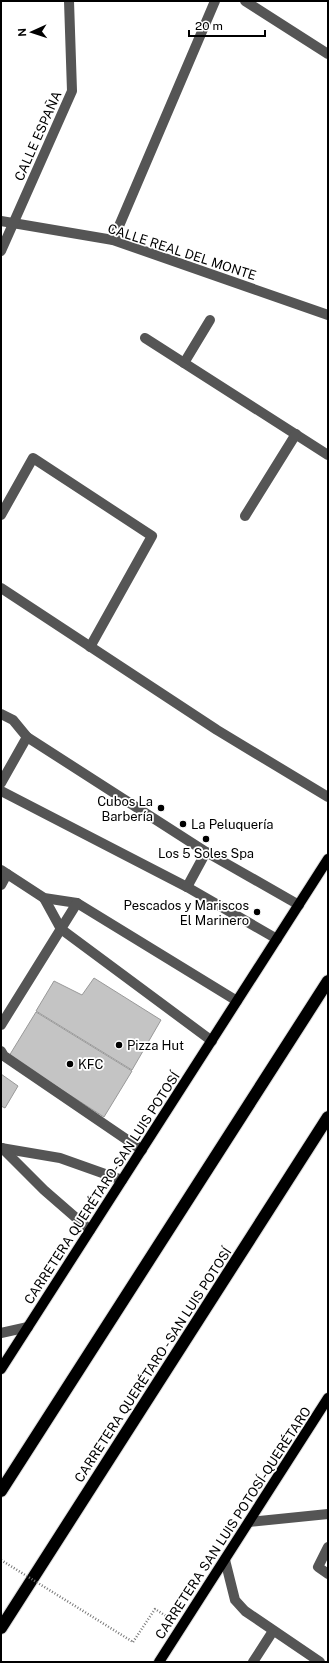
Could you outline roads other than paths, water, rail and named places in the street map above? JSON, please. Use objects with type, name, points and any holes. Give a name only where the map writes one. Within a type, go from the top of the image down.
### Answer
[{"type":"highway","points":[[1,1491],[328,981]]},
{"type":"highway","name":"CARRETERA QUERÉTARO - SAN LUIS POTOSÍ","points":[[1,1628],[328,1117]]},
{"type":"main road","name":"CARRETERA QUERÉTARO-SAN LUIS POTOSÍ","points":[[1,1369],[328,859]]},
{"type":"main road","name":"CARRETERA SAN LUIS POTOSÍ-QUERÉTARO","points":[[159,1662],[328,1398]]},
{"type":"street","name":"CALLE ESPAÑA","points":[[1,251],[72,91],[69,1]]},
{"type":"street","points":[[113,240],[215,1]]},
{"type":"street","points":[[245,1],[328,54]]},
{"type":"street","name":"CALLE REAL DEL MONTE","points":[[1,221],[113,240],[328,315]]},
{"type":"street","points":[[184,363],[210,320]]},
{"type":"street","points":[[145,338],[328,455]]},
{"type":"street","points":[[245,516],[296,434]]},
{"type":"street","points":[[1,515],[33,458],[152,536],[90,647]]},
{"type":"street","points":[[1,588],[217,730],[328,797]]},
{"type":"street","points":[[1,714],[13,720],[27,737],[206,852],[299,905]]},
{"type":"street","points":[[1,783],[27,737]]},
{"type":"street","points":[[1,791],[187,887],[277,939]]},
{"type":"street","points":[[187,887],[206,852]]},
{"type":"street","points":[[1,885],[4,872],[44,898],[77,903],[237,1001]]},
{"type":"street","points":[[44,898],[61,929],[212,1041]]},
{"type":"street","points":[[1,1025],[77,903]]},
{"type":"street","points":[[1,1051],[4,1056],[142,1150]]},
{"type":"street","points":[[1,1148],[60,1158],[122,1180]]},
{"type":"street","points":[[1,1148],[44,1190],[90,1230]]},
{"type":"street","points":[[1,1333],[28,1327]]},
{"type":"street","points":[[249,1522],[328,1514]]},
{"type":"street","points":[[328,1548],[318,1567],[328,1574]]},
{"type":"street","points":[[225,1560],[235,1600],[245,1611],[320,1662]]},
{"type":"street","points":[[253,1662],[273,1631]]},
{"type":"place","name":"Cubos La Barbería","points":[[161,808]]},
{"type":"place","name":"La Peluquería","points":[[183,824]]},
{"type":"place","name":"Los 5 Soles Spa","points":[[206,839]]},
{"type":"place","name":"Pescados y Mariscos El Marinero","points":[[257,912]]},
{"type":"place","name":"Pizza Hut","points":[[119,1045]]},
{"type":"place","name":"KFC","points":[[70,1064]]}]
